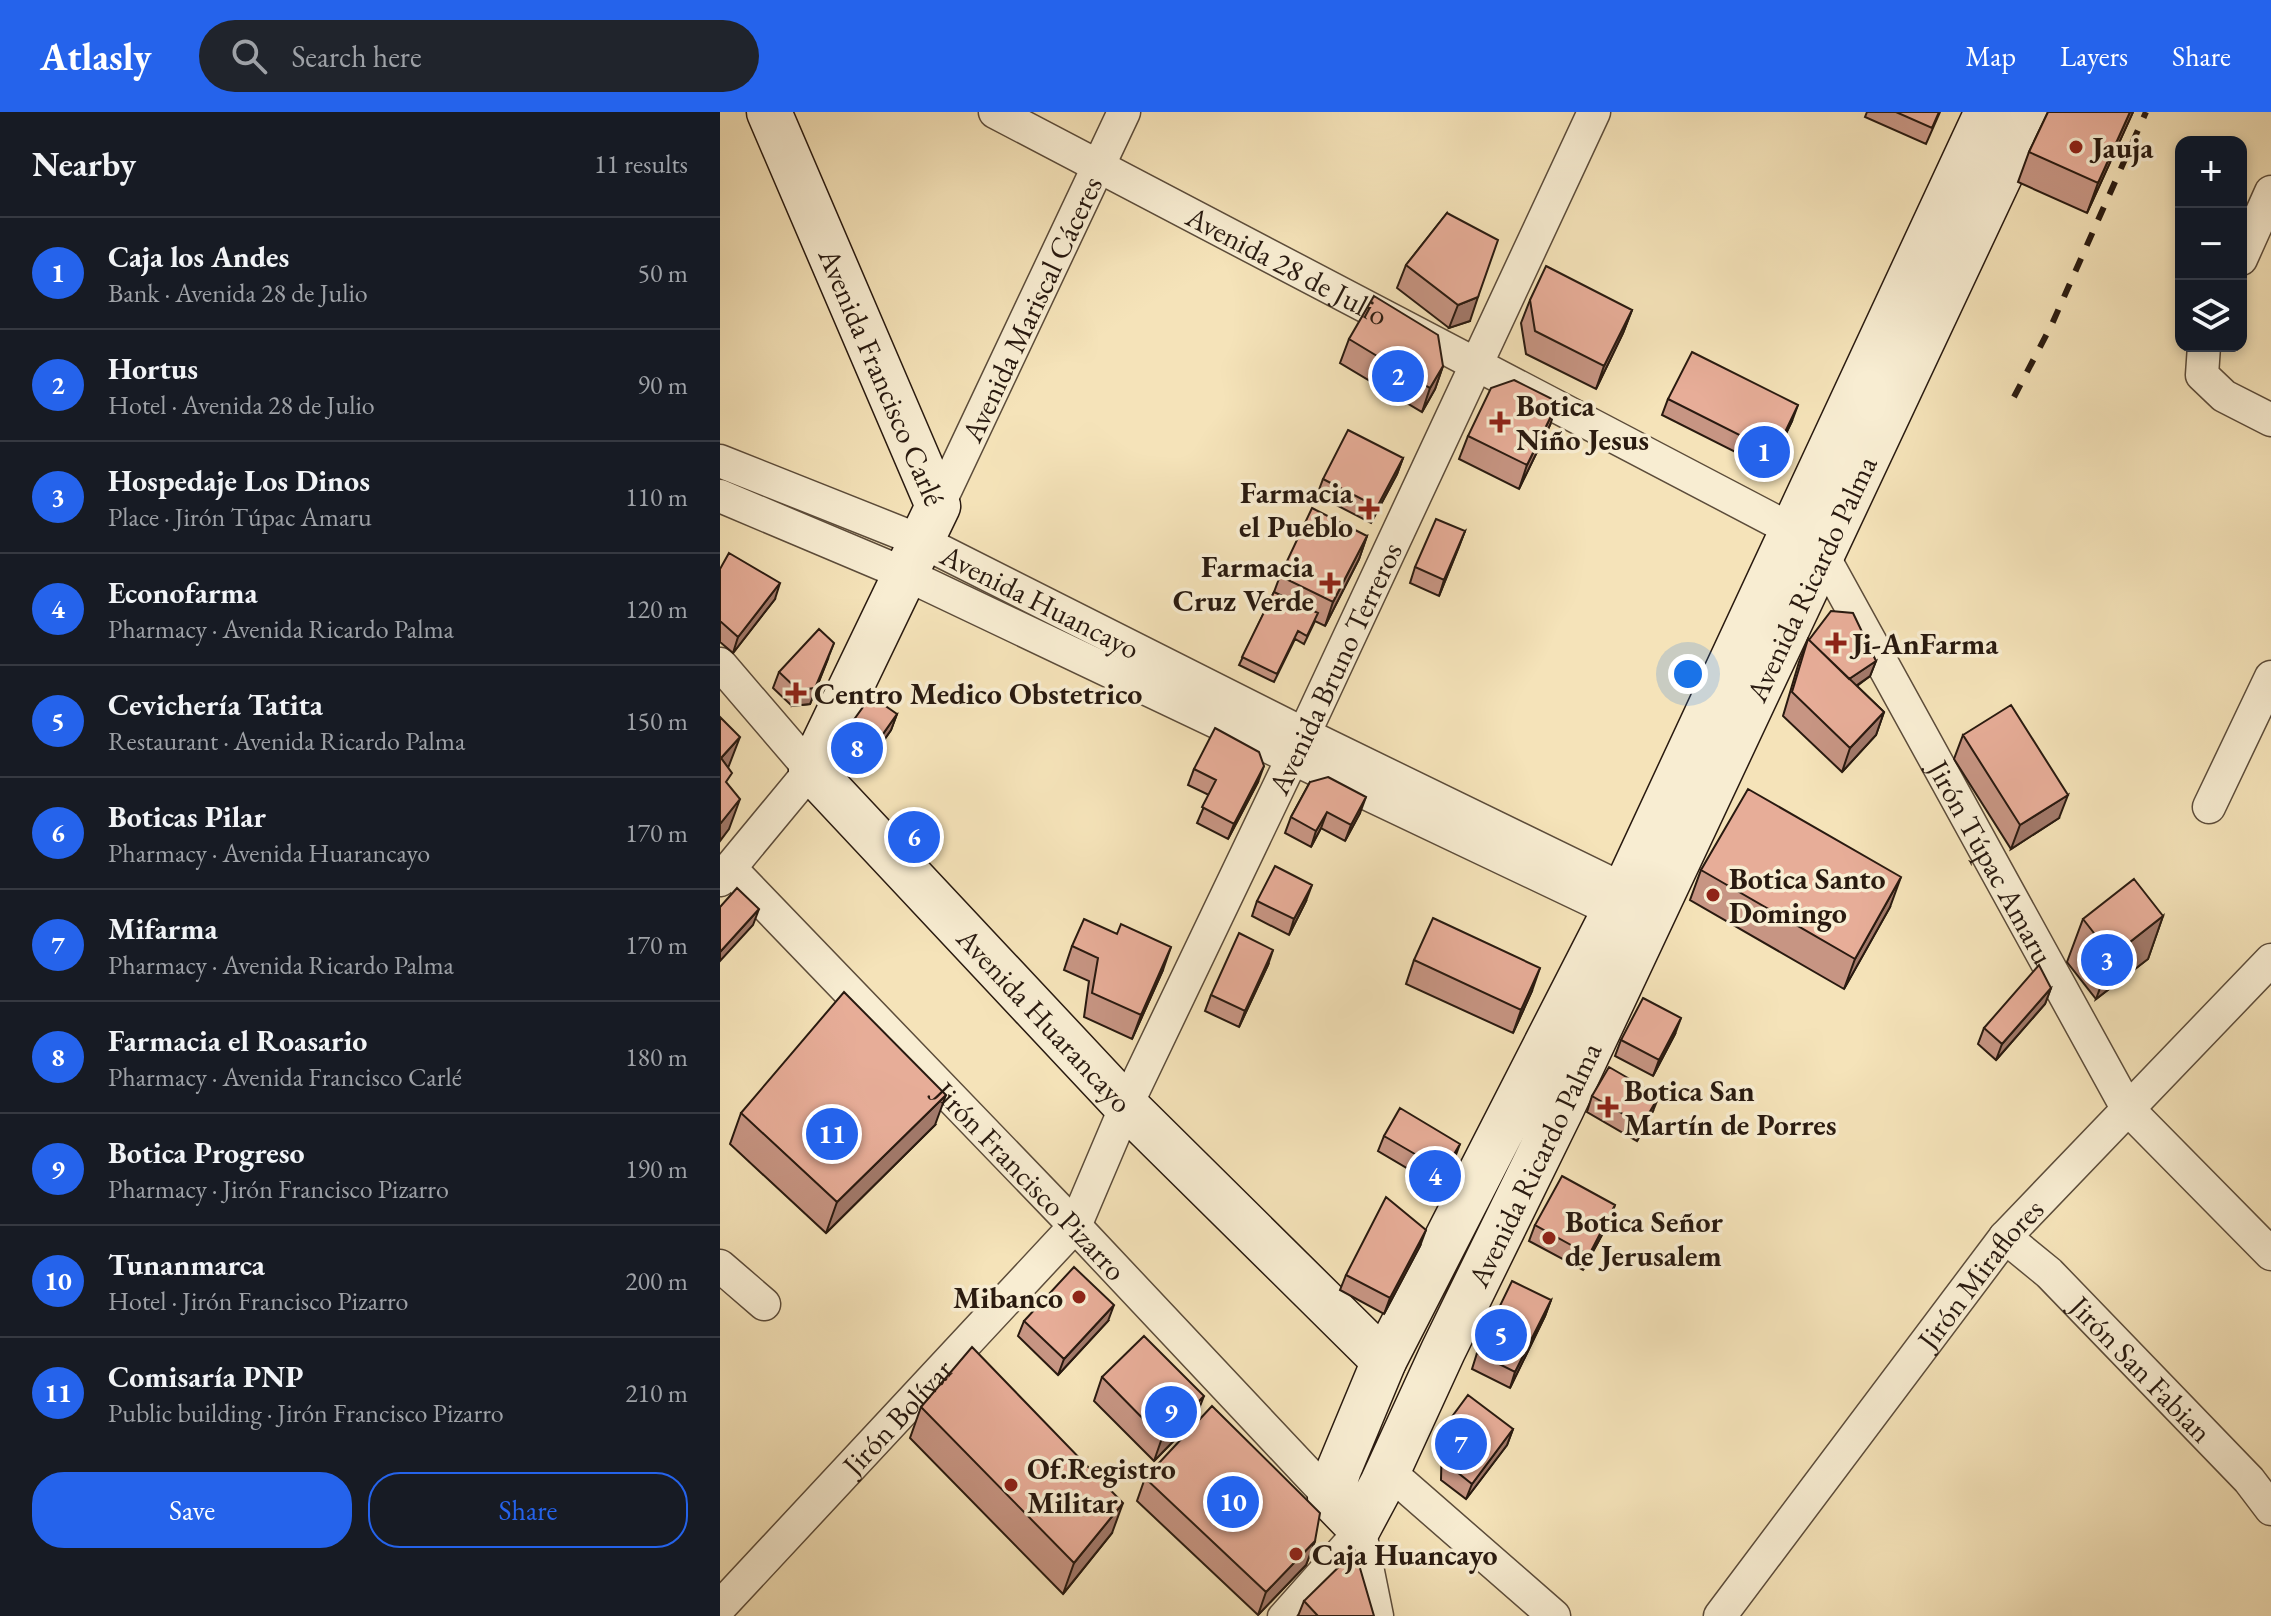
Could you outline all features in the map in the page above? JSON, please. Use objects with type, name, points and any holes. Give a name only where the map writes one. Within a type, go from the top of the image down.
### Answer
[{"type":"main road","name":"Avenida Francisco Carlé","points":[[769,112],[921,540]]},
{"type":"main road","name":"Avenida Ricardo Palma","points":[[1808,543],[1987,112]]},
{"type":"main road","name":"Avenida Ricardo Palma","points":[[1344,1512],[1388,1471],[1636,908],[1808,543],[2030,112]]},
{"type":"main road","points":[[811,770],[921,540]]},
{"type":"main road","name":"Avenida Huarancayo","points":[[811,770],[1126,1106],[1384,1361]]},
{"type":"main road","name":"Avenida Ricardo Palma","points":[[1344,1512],[1339,1469],[1384,1361],[1636,908]]},
{"type":"street","name":"Avenida 28 de Julio","points":[[995,112],[1808,543]]},
{"type":"street","name":"Avenida Mariscal Cáceres","points":[[921,540],[1124,112]]},
{"type":"street","name":"Avenida Bruno Terreros","points":[[1075,1226],[1126,1106],[1298,747],[1594,112]]},
{"type":"street","points":[[2247,246],[2271,192]]},
{"type":"street","points":[[2204,352],[2202,375],[2224,396],[2271,420]]},
{"type":"street","name":"Avenida Huancayo","points":[[720,461],[921,540],[1298,747],[1636,908]]},
{"type":"street","name":"Avenida Huancayo","points":[[720,496],[921,540]]},
{"type":"street","name":"Jirón Túpac Amaru","points":[[1808,543],[2127,1108],[2271,1254]]},
{"type":"street","name":"Avenida Huarancayo","points":[[720,664],[811,770]]},
{"type":"street","points":[[2209,807],[2271,677]]},
{"type":"street","points":[[725,874],[811,770]]},
{"type":"street","name":"Jirón Francisco Pizarro","points":[[725,874],[1075,1226],[1344,1512]]},
{"type":"street","name":"Jirón Miraflores","points":[[1720,1616],[2005,1237],[2271,960]]},
{"type":"street","name":"Jirón Bolívar","points":[[720,1607],[1075,1226]]},
{"type":"street","name":"Jirón San Fabian","points":[[2005,1237],[2049,1273],[2249,1480],[2271,1509]]},
{"type":"street","points":[[720,1266],[764,1304]]},
{"type":"street","points":[[1388,1471],[1554,1616]]},
{"type":"street","points":[[1280,1616],[1344,1512]]},
{"type":"street","points":[[1344,1512],[1377,1616]]},
{"type":"building","points":[[1896,112],[1939,112],[1932,128]]},
{"type":"building","name":"Jauja","points":[[2048,112],[2130,112],[2098,183],[2029,152]]},
{"type":"building","points":[[1447,213],[1498,240],[1478,297],[1458,305],[1406,265]]},
{"type":"building","points":[[1546,266],[1632,310],[1604,366],[1535,331],[1530,300]]},
{"type":"building","points":[[1374,296],[1438,335],[1443,366],[1430,388],[1349,339]]},
{"type":"building","points":[[1692,352],[1798,405],[1775,453],[1668,399]]},
{"type":"building","points":[[1514,380],[1558,402],[1527,465],[1468,436],[1491,388]]},
{"type":"building","points":[[1348,430],[1403,458],[1377,507],[1323,479]]},
{"type":"building","points":[[1312,508],[1367,536],[1333,602],[1280,576]]},
{"type":"building","points":[[1436,519],[1465,531],[1444,580],[1415,567]]},
{"type":"building","points":[[729,553],[780,583],[738,637],[720,621],[720,569]]},
{"type":"building","points":[[1274,592],[1318,613],[1307,636],[1298,631],[1277,674],[1242,657]]},
{"type":"building","points":[[1831,611],[1853,613],[1876,661],[1849,679],[1809,640]]},
{"type":"building","points":[[819,629],[834,643],[815,688],[798,690],[779,672]]},
{"type":"building","points":[[1808,639],[1884,712],[1850,748],[1792,692]]},
{"type":"building","points":[[871,696],[897,714],[866,758],[840,739]]},
{"type":"building","points":[[2011,705],[2068,795],[2020,825],[1963,735]]},
{"type":"building","points":[[720,717],[740,737],[721,758],[732,773],[726,782],[740,799],[720,824]]},
{"type":"building","points":[[1215,728],[1259,752],[1264,766],[1234,824],[1202,807],[1216,780],[1194,769]]},
{"type":"building","points":[[1328,777],[1366,797],[1351,825],[1327,812],[1316,831],[1291,817],[1310,782]]},
{"type":"building","points":[[1748,789],[1901,877],[1855,959],[1701,870]]},
{"type":"building","points":[[1275,866],[1312,885],[1294,919],[1257,901]]},
{"type":"building","points":[[2134,879],[2163,916],[2112,956],[2083,919]]},
{"type":"building","points":[[737,888],[759,909],[720,952],[720,907]]},
{"type":"building","points":[[1433,918],[1540,968],[1521,1010],[1414,960]]},
{"type":"building","points":[[1084,919],[1117,934],[1121,924],[1171,947],[1141,1015],[1092,993],[1098,958],[1072,946]]},
{"type":"building","points":[[1239,933],[1273,950],[1245,1011],[1211,995]]},
{"type":"building","points":[[2039,965],[2051,988],[2002,1044],[1984,1028]]},
{"type":"building","points":[[844,992],[946,1095],[837,1202],[741,1113]]},
{"type":"building","points":[[1643,998],[1681,1018],[1659,1060],[1621,1040]]},
{"type":"building","points":[[1609,1067],[1659,1096],[1642,1125],[1592,1096]]},
{"type":"building","points":[[1400,1108],[1460,1144],[1444,1171],[1384,1136]]},
{"type":"building","points":[[1562,1176],[1615,1205],[1589,1255],[1535,1225]]},
{"type":"building","points":[[1386,1197],[1426,1230],[1390,1298],[1346,1275]]},
{"type":"building","points":[[1074,1267],[1114,1305],[1064,1359],[1024,1321]]},
{"type":"building","points":[[1512,1281],[1551,1300],[1515,1372],[1477,1353]]},
{"type":"building","points":[[1144,1336],[1204,1396],[1162,1438],[1102,1377]]},
{"type":"building","points":[[972,1347],[1123,1503],[1074,1563],[921,1407]]},
{"type":"building","points":[[1468,1395],[1513,1429],[1472,1484],[1447,1464],[1448,1422]]},
{"type":"building","points":[[1212,1406],[1320,1513],[1315,1541],[1266,1592],[1145,1478]]},
{"type":"building","points":[[1355,1551],[1374,1616],[1318,1616],[1304,1601]]},
{"type":"railway","points":[[2014,397],[2052,324],[2146,112]]},
{"type":"place","name":"Jauja","points":[[2076,147]]},
{"type":"place","name":"Hortus","points":[[1398,376]]},
{"type":"place","name":"Botica Niño Jesus","points":[[1500,422]]},
{"type":"place","name":"Caja los Andes","points":[[1764,452]]},
{"type":"place","name":"Farmacia el Pueblo","points":[[1369,509]]},
{"type":"place","name":"Farmacia Cruz Verde","points":[[1330,583]]},
{"type":"place","name":"Ji-AnFarma","points":[[1836,643]]},
{"type":"place","name":"Centro Medico Obstetrico","points":[[796,693]]},
{"type":"place","name":"Farmacia el Roasario","points":[[857,748]]},
{"type":"place","name":"Boticas Pilar","points":[[914,837]]},
{"type":"place","name":"Botica Santo Domingo","points":[[1713,895]]},
{"type":"place","name":"Hospedaje Los Dinos","points":[[2107,960]]},
{"type":"place","name":"Botica San Martín de Porres","points":[[1608,1107]]},
{"type":"place","name":"Comisaría PNP","points":[[832,1134]]},
{"type":"place","name":"Econofarma","points":[[1435,1176]]},
{"type":"place","name":"Botica Señor de Jerusalem","points":[[1549,1238]]},
{"type":"place","name":"Mibanco","points":[[1079,1297]]},
{"type":"place","name":"Cevichería Tatita","points":[[1501,1335]]},
{"type":"place","name":"Botica Progreso","points":[[1171,1412]]},
{"type":"place","name":"Mifarma","points":[[1461,1444]]},
{"type":"place","name":"Of.Registro Militar","points":[[1011,1485]]},
{"type":"place","name":"Tunanmarca","points":[[1233,1502]]},
{"type":"place","name":"Caja Huancayo","points":[[1296,1554]]}]
